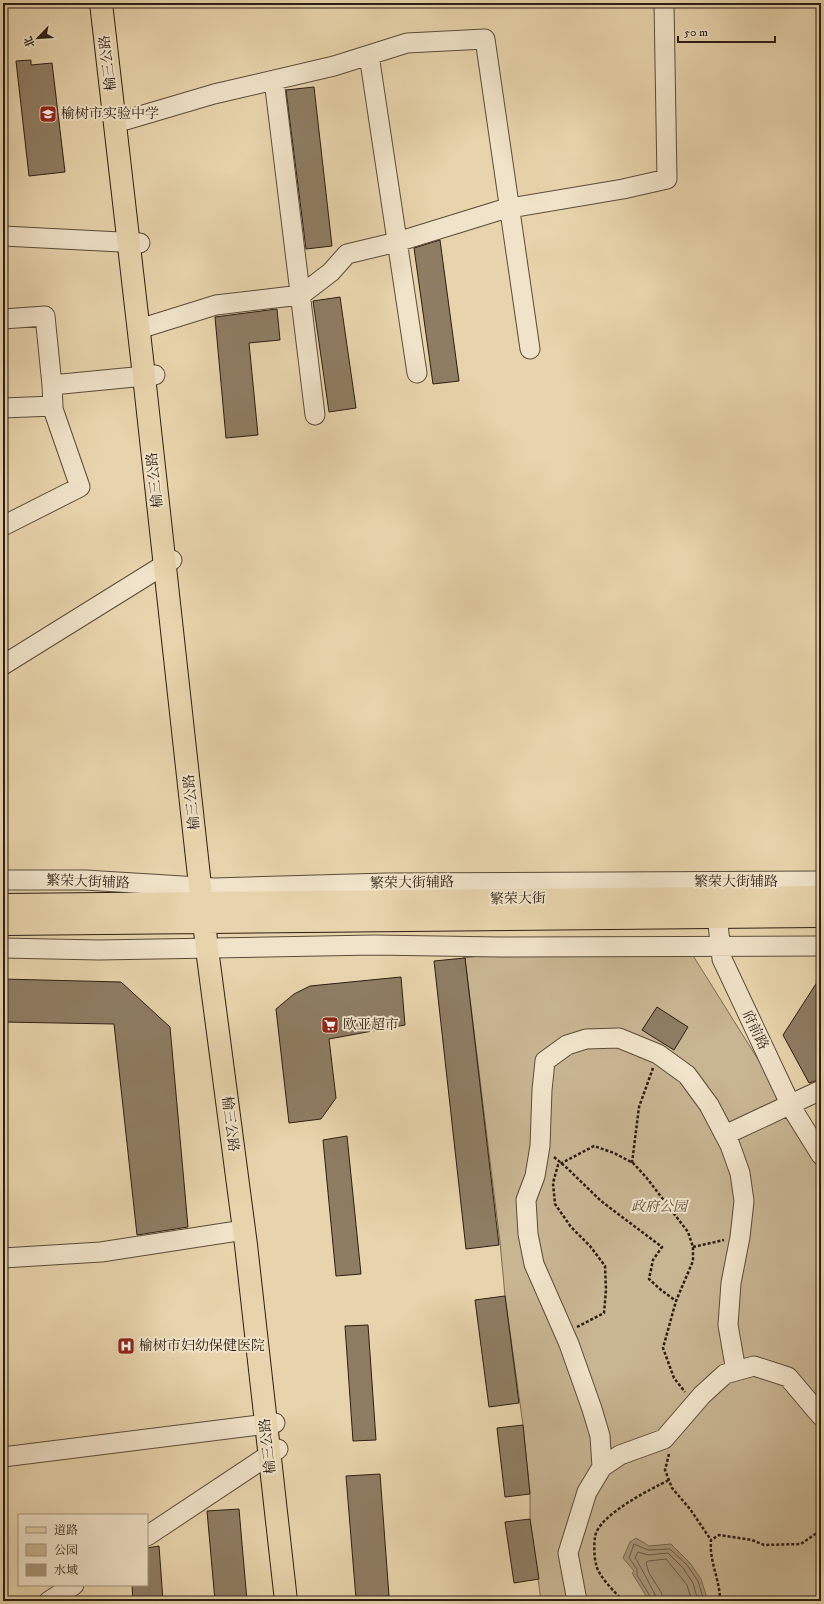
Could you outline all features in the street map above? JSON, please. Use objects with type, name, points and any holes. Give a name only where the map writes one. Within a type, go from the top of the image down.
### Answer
[{"type":"main road","name":"榆三公路","points":[[101,3],[135,243]]},
{"type":"main road","name":"榆三公路","points":[[113,3],[126,120],[135,243],[150,376],[168,563],[206,902],[214,949],[271,1424],[286,1601]]},
{"type":"main road","name":"繁荣大街","points":[[717,906],[821,897]]},
{"type":"main road","points":[[3,905],[206,902]]},
{"type":"main road","points":[[3,924],[206,902]]},
{"type":"main road","name":"繁荣大街","points":[[206,902],[717,906],[821,916]]},
{"type":"main road","name":"榆三公路","points":[[214,949],[244,1230],[271,1424]]},
{"type":"main road","name":"榆三公路","points":[[274,1452],[296,1601]]},
{"type":"street","points":[[144,327],[216,305],[301,295],[331,272],[347,254],[397,242],[508,208],[623,189],[667,179],[664,3]]},
{"type":"street","points":[[126,120],[214,94],[334,66],[408,43],[485,39],[508,208],[530,349]]},
{"type":"street","points":[[369,55],[417,373]]},
{"type":"street","points":[[274,80],[315,415]]},
{"type":"street","points":[[3,236],[135,243]]},
{"type":"street","points":[[3,319],[45,316],[52,385],[52,406],[80,487],[3,526]]},
{"type":"street","points":[[52,385],[150,376]]},
{"type":"street","points":[[3,408],[52,406]]},
{"type":"street","points":[[3,664],[168,563]]},
{"type":"street","name":"繁荣大街辅路","points":[[3,880],[85,880],[206,902],[387,883],[821,881]]},
{"type":"street","name":"府前路","points":[[717,906],[722,959],[791,1105],[821,1155]]},
{"type":"street","points":[[3,948],[99,950],[374,945],[500,947],[821,946]]},
{"type":"street","points":[[602,1467],[600,1443],[592,1409],[564,1333],[534,1264],[528,1234],[526,1200],[535,1176],[540,1146],[542,1090],[545,1061],[566,1045],[586,1039],[620,1038],[658,1054],[687,1075],[709,1105],[725,1134],[740,1173],[744,1201],[740,1237],[731,1283],[728,1325],[736,1370]]},
{"type":"street","points":[[725,1134],[821,1090]]},
{"type":"street","points":[[3,1258],[101,1252],[244,1230]]},
{"type":"street","points":[[577,1601],[568,1553],[587,1492],[602,1467],[624,1454],[664,1438],[695,1403],[725,1374],[736,1370],[754,1366],[788,1377],[821,1416]]},
{"type":"street","points":[[3,1457],[271,1424]]},
{"type":"street","points":[[600,1443],[624,1454]]},
{"type":"street","points":[[148,1535],[274,1452]]},
{"type":"street","points":[[49,1601],[72,1586]]},
{"type":"path","points":[[632,1163],[639,1107],[658,1054]]},
{"type":"path","points":[[540,1146],[562,1163],[601,1201],[662,1247],[653,1260],[649,1279],[676,1301]]},
{"type":"path","points":[[564,1333],[604,1313],[606,1290],[605,1266],[590,1246],[571,1227],[555,1204],[553,1183],[558,1165],[594,1146],[614,1153],[632,1163],[646,1177],[688,1232],[693,1246],[693,1261],[676,1301],[663,1348],[674,1378],[695,1403]]},
{"type":"path","points":[[693,1246],[740,1237]]},
{"type":"path","points":[[655,1442],[670,1452],[665,1470],[672,1488],[690,1509],[711,1540],[710,1553],[720,1588],[720,1601]]},
{"type":"path","points":[[624,1601],[609,1585],[596,1566],[595,1536],[607,1518],[644,1492],[669,1480]]},
{"type":"path","points":[[711,1540],[719,1535],[752,1540],[764,1545],[801,1544],[821,1530]]},
{"type":"green space","name":"政府公园","points":[[496,954],[692,954],[821,1160],[821,1601],[541,1601],[530,1519],[530,1494],[523,1425],[505,1296],[500,1242],[465,958],[463,958]]},
{"type":"water","points":[[636,1538],[649,1546],[671,1544],[690,1563],[701,1579],[708,1601],[651,1601],[648,1599],[632,1573],[634,1571],[623,1558],[630,1542]]},
{"type":"building","points":[[31,60],[31,65],[52,63],[65,172],[29,176],[16,61]]},
{"type":"building","points":[[314,87],[332,246],[306,249],[286,90]]},
{"type":"building","points":[[440,240],[459,381],[433,384],[414,248]]},
{"type":"building","points":[[340,297],[356,408],[329,412],[313,301]]},
{"type":"building","points":[[277,309],[280,340],[249,343],[258,435],[226,438],[215,317]]},
{"type":"building","points":[[465,958],[499,1245],[466,1249],[434,961]]},
{"type":"building","points":[[821,976],[821,1079],[809,1083],[783,1035]]},
{"type":"building","points":[[401,977],[405,1025],[329,1039],[336,1098],[321,1119],[289,1123],[276,1009],[294,994],[310,986]]},
{"type":"building","points":[[3,979],[121,982],[170,1027],[188,1227],[137,1235],[114,1024],[3,1022]]},
{"type":"building","points":[[657,1007],[688,1027],[674,1050],[642,1030]]},
{"type":"building","points":[[347,1136],[361,1274],[336,1276],[323,1140]]},
{"type":"building","points":[[505,1296],[519,1403],[489,1407],[475,1300]]},
{"type":"building","points":[[368,1325],[376,1440],[353,1441],[345,1326]]},
{"type":"building","points":[[523,1425],[530,1494],[505,1497],[497,1428]]},
{"type":"building","points":[[380,1474],[389,1596],[356,1599],[346,1476]]},
{"type":"building","points":[[239,1509],[247,1601],[215,1601],[207,1511]]},
{"type":"building","points":[[530,1519],[539,1579],[514,1583],[505,1522]]},
{"type":"building","points":[[159,1546],[163,1601],[133,1601],[132,1586],[148,1586],[148,1548]]},
{"type":"place","name":"榆树市实验中学","points":[[48,114]]},
{"type":"place","name":"欧亚超市","points":[[330,1025]]},
{"type":"place","name":"榆树市妇幼保健医院","points":[[126,1346]]}]
